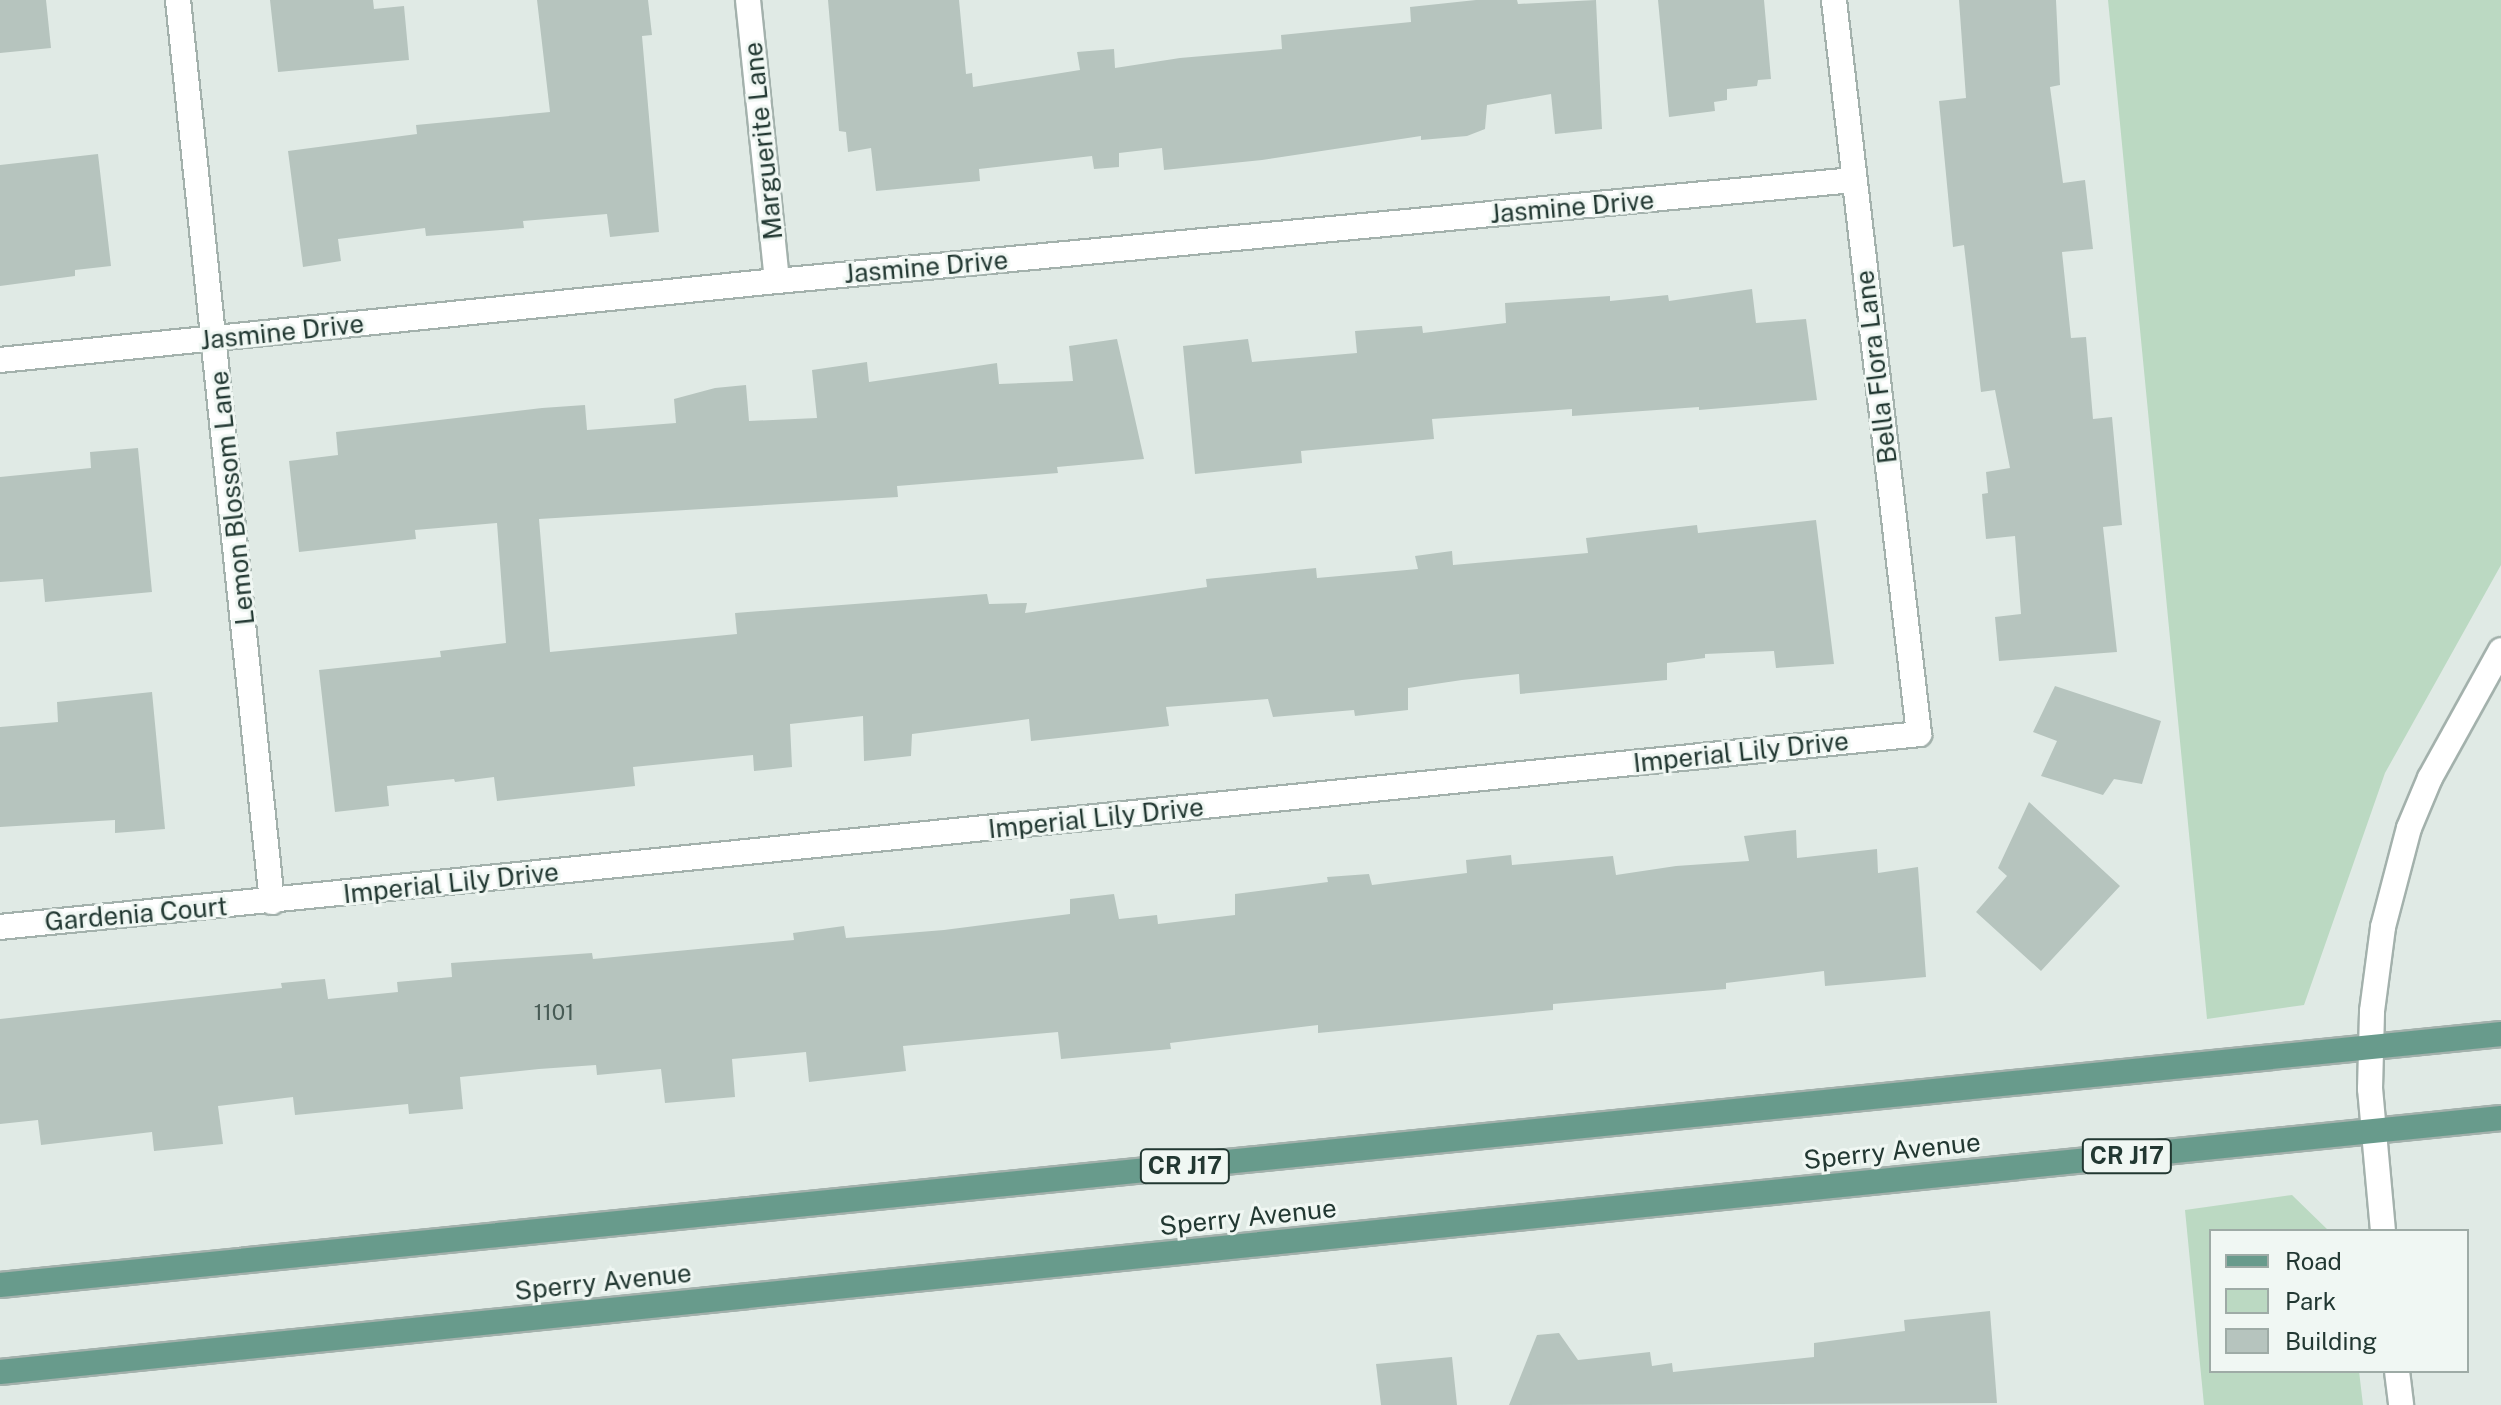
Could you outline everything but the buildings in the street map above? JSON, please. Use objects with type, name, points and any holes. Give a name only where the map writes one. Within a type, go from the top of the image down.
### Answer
[{"type":"main road","name":"CR J17","points":[[0,1285],[2501,1034]]},
{"type":"main road","name":"Sperry Avenue","points":[[0,1372],[2501,1118]]},
{"type":"street","name":"Lemon Blossom Lane","points":[[178,0],[216,338],[272,902]]},
{"type":"street","name":"Marguerite Lane","points":[[748,0],[777,281]]},
{"type":"street","name":"Bella Flora Lane","points":[[1834,0],[1919,734]]},
{"type":"street","name":"Jasmine Drive","points":[[0,360],[777,281],[1853,180]]},
{"type":"street","points":[[2383,1229],[2373,1130],[2370,1047],[2383,927],[2409,828],[2430,778],[2501,650]]},
{"type":"street","name":"Imperial Lily Drive","points":[[272,902],[1919,734]]},
{"type":"street","name":"Gardenia Court","points":[[0,927],[272,902]]},
{"type":"street","points":[[2397,1373],[2401,1405]]},
{"type":"green space","points":[[2108,0],[2501,0],[2501,565],[2385,773],[2304,1005],[2207,1019]]},
{"type":"green space","points":[[2292,1195],[2327,1229],[2209,1229],[2209,1373],[2359,1373],[2363,1405],[2204,1405],[2185,1210]]}]
